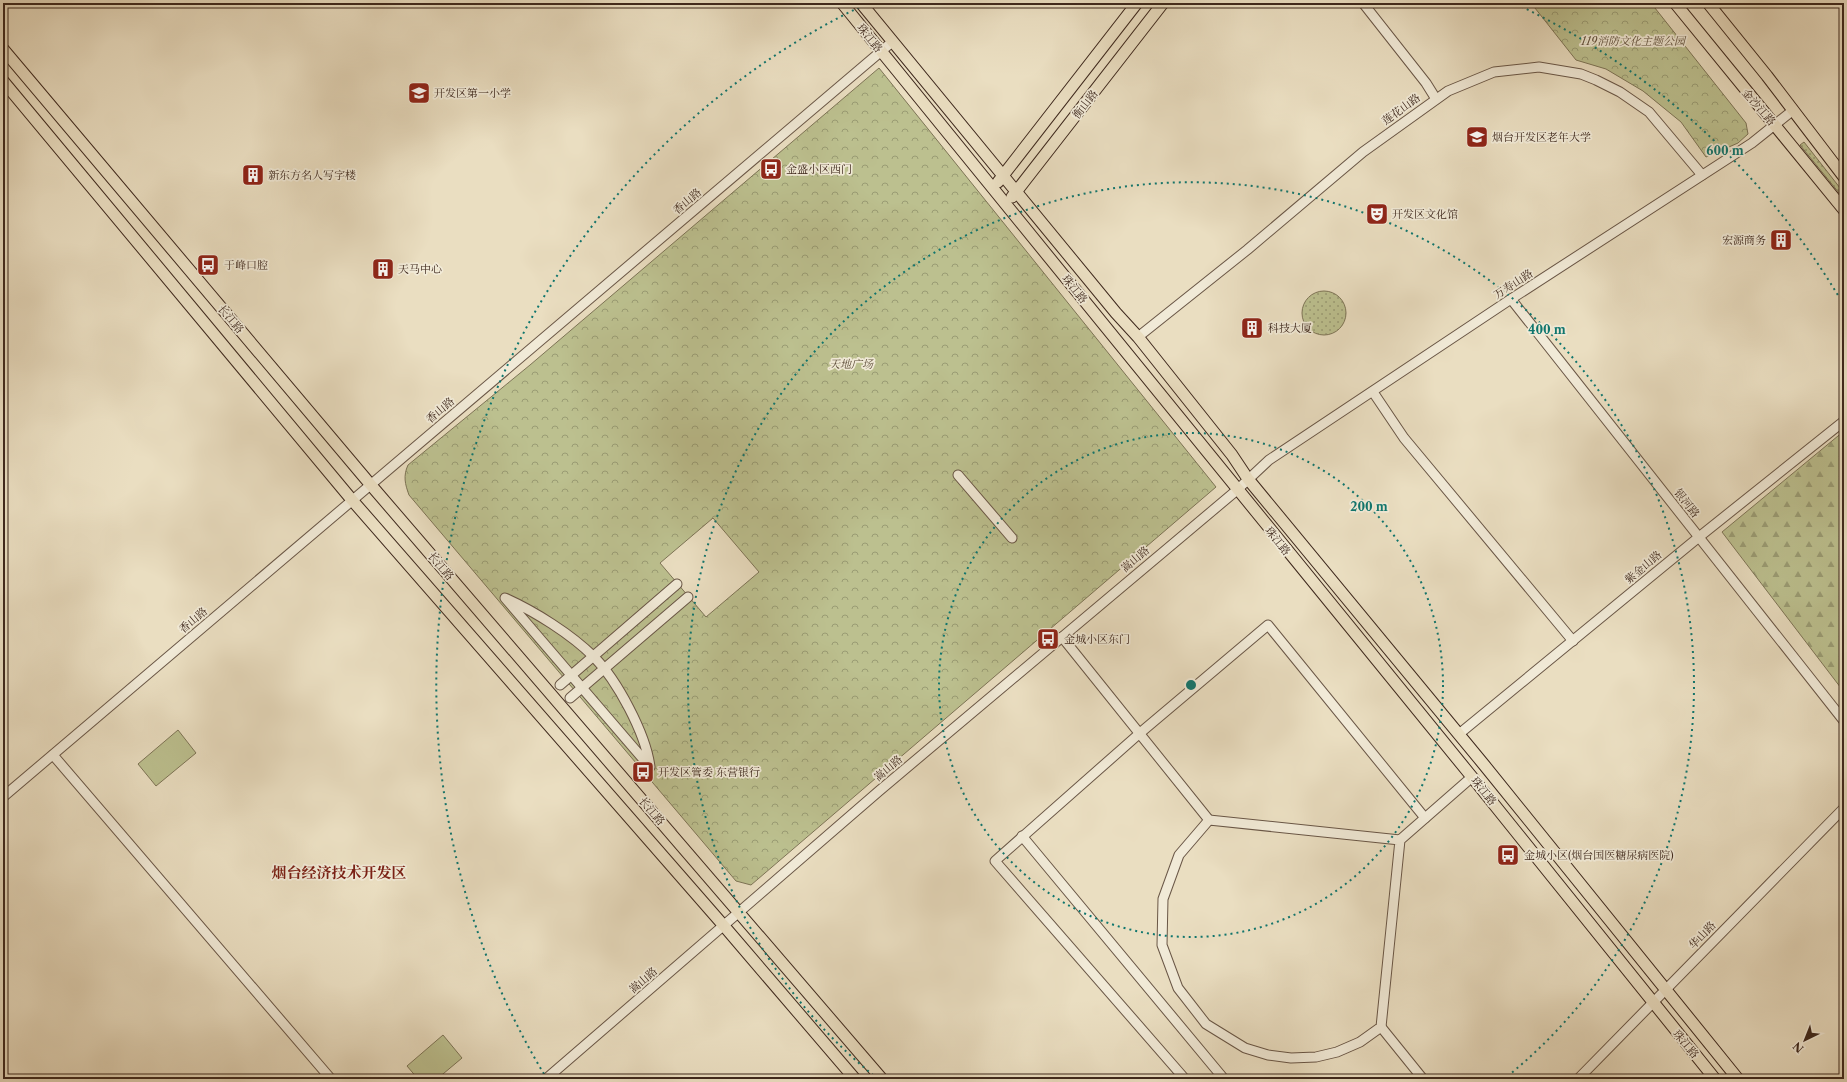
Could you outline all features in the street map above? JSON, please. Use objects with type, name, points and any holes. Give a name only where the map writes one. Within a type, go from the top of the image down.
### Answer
[{"type":"main road","name":"珠江路","points":[[842,3],[1472,777],[1652,1003],[1715,1079]]},
{"type":"main road","points":[[861,3],[1002,177],[1017,192],[1116,313],[1138,337],[1232,455],[1248,479],[1459,734],[1738,1079]]},
{"type":"main road","name":"衡山路","points":[[993,188],[1138,3]]},
{"type":"main road","name":"衡山路","points":[[1006,204],[1017,192],[1163,3]]},
{"type":"main road","name":"金沙江路","points":[[1675,3],[1844,210]]},
{"type":"main road","name":"金沙江路","points":[[1708,3],[1767,76],[1792,111],[1844,177]]},
{"type":"main road","name":"长江路","points":[[3,49],[370,484],[882,1079]]},
{"type":"main road","name":"长江路","points":[[3,81],[352,500],[724,926],[855,1079]]},
{"type":"street","points":[[1363,3],[1426,83],[1436,99]]},
{"type":"street","name":"香山路","points":[[3,797],[892,42]]},
{"type":"street","name":"莲花山路","points":[[1138,337],[1247,250],[1363,152],[1436,99],[1454,88],[1494,72],[1539,68],[1581,74],[1620,92],[1649,112],[1702,175]]},
{"type":"street","name":"万寿山路","points":[[1248,479],[1269,460],[1511,299],[1752,143],[1792,111]]},
{"type":"street","name":"银河路","points":[[1511,299],[1844,721]]},
{"type":"street","points":[[1373,392],[1404,438],[1573,641]]},
{"type":"street","name":"紫金山路","points":[[1459,734],[1699,537],[1844,421]]},
{"type":"street","points":[[958,475],[1012,538]]},
{"type":"street","name":"嵩山路","points":[[546,1079],[879,791],[1237,490],[1248,479]]},
{"type":"street","points":[[560,685],[677,584]]},
{"type":"street","points":[[570,698],[688,597]]},
{"type":"street","points":[[505,598],[527,608],[594,656],[630,709],[648,752],[650,767],[505,598]]},
{"type":"street","points":[[1185,1079],[995,861],[1140,733],[1268,625],[1425,818]]},
{"type":"street","points":[[1062,637],[1209,820],[1400,840]]},
{"type":"street","points":[[53,755],[331,1079]]},
{"type":"street","points":[[1423,1079],[1381,1027],[1400,840],[1472,777]]},
{"type":"street","name":"华山路","points":[[1578,1079],[1844,808]]},
{"type":"street","points":[[1209,820],[1179,855],[1163,898],[1162,944],[1178,988],[1206,1024],[1245,1048],[1268,1055],[1291,1058],[1316,1057],[1336,1052],[1360,1042],[1381,1027]]},
{"type":"street","points":[[1022,836],[1224,1079]]},
{"type":"street","points":[[555,1071],[562,1079]]},
{"type":"green space","name":"119消防文化主题公园","points":[[1531,3],[1651,3],[1746,123],[1748,134],[1738,143],[1706,157],[1681,122],[1643,91],[1606,69],[1576,60]]},
{"type":"green space","name":"天地广场","points":[[879,68],[1216,487],[751,885],[736,881],[409,495],[405,480],[405,473],[408,465],[530,365]],"holes":[[[713,518],[759,572],[706,617],[660,563]]]},
{"type":"green space","points":[[1804,142],[1844,193],[1844,199],[1800,145]]},
{"type":"green space","points":[[1320,291],[1328,291],[1333,292],[1340,297],[1345,304],[1345,322],[1340,329],[1333,334],[1320,335],[1312,332],[1305,325],[1302,317],[1302,309],[1305,301],[1312,294]]},
{"type":"green space","points":[[1844,431],[1844,692],[1722,532]]},
{"type":"green space","points":[[178,730],[196,753],[156,786],[138,764]]},
{"type":"green space","points":[[443,1035],[462,1058],[437,1079],[418,1079],[407,1066]]},
{"type":"place","name":"开发区第一小学","points":[[419,93]]},
{"type":"place","name":"烟台开发区老年大学","points":[[1477,137]]},
{"type":"place","name":"金盛小区西门","points":[[771,169]]},
{"type":"place","name":"新东方名人写字楼","points":[[253,175]]},
{"type":"place","name":"开发区文化馆","points":[[1377,214]]},
{"type":"place","name":"宏源商务","points":[[1781,240]]},
{"type":"place","name":"于峰口腔","points":[[208,265]]},
{"type":"place","name":"天马中心","points":[[383,269]]},
{"type":"place","name":"科技大厦","points":[[1252,328]]},
{"type":"place","name":"金城小区东门","points":[[1048,639]]},
{"type":"place","name":"开发区管委 东营银行","points":[[643,772]]},
{"type":"place","name":"金城小区(烟台国医糖尿病医院)","points":[[1508,855]]},
{"type":"district","name":"烟台经济技术开发区","points":[[339,872]]}]
